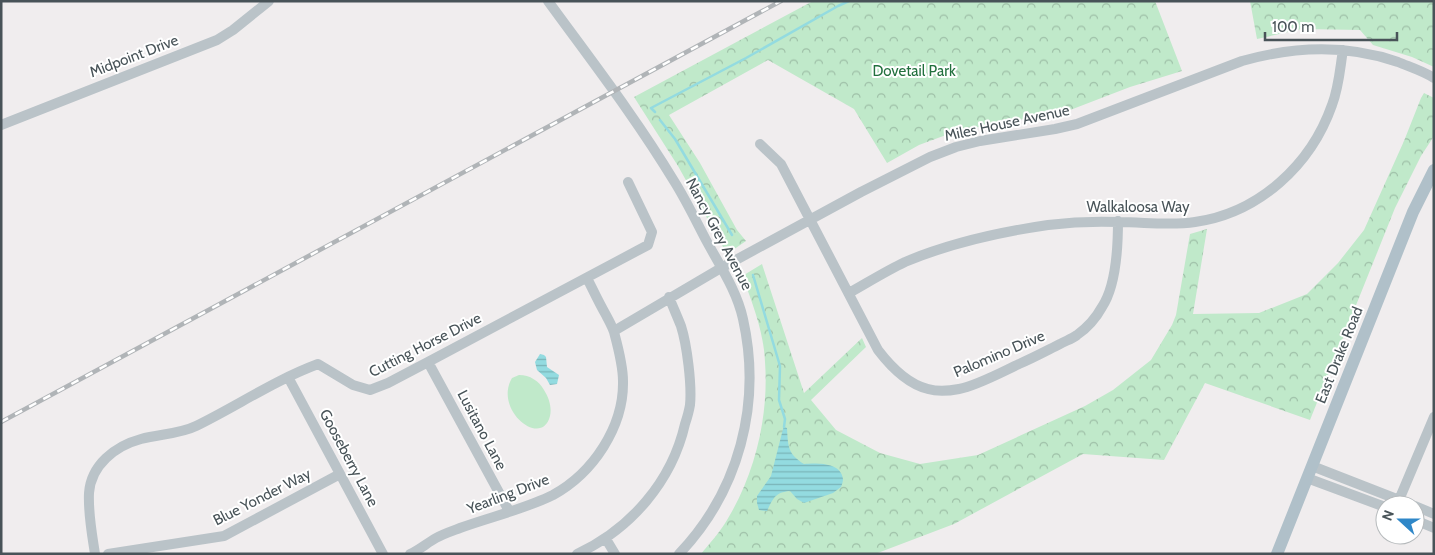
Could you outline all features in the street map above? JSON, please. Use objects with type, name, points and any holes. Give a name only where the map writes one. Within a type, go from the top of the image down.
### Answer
[{"type":"main road","name":"East Drake Road","points":[[1277,554],[1413,212],[1434,170]]},
{"type":"street","name":"Midpoint Drive","points":[[1,124],[217,40],[233,30],[268,1]]},
{"type":"street","name":"Nancy Grey Avenue","points":[[548,1],[640,128],[675,182],[735,294],[743,319],[749,371],[746,423],[734,467],[720,499],[692,540],[679,554]]},
{"type":"street","name":"Miles House Avenue","points":[[614,331],[669,297],[904,169],[930,156],[956,147],[1077,124],[1216,70],[1268,54],[1304,49],[1343,50],[1385,58],[1434,78]]},
{"type":"street","name":"Walkaloosa Way","points":[[849,294],[905,263],[979,238],[1072,222],[1165,224],[1195,222],[1244,208],[1268,192],[1294,169],[1312,147],[1328,117],[1335,96],[1343,50]]},
{"type":"street","name":"Palomino Drive","points":[[760,144],[781,164],[878,350],[902,376],[929,390],[945,391],[960,389],[991,377],[1076,336],[1092,321],[1104,305],[1110,289],[1118,242],[1118,222]]},
{"type":"street","name":"Cutting Horse Drive","points":[[95,554],[89,517],[89,492],[95,475],[106,457],[116,449],[129,442],[192,428],[300,370],[318,364],[353,385],[370,390],[388,383],[648,245],[652,232],[628,182]]},
{"type":"street","name":"Yearling Drive","points":[[410,554],[443,535],[552,495],[574,481],[588,468],[607,440],[616,423],[619,411],[623,381],[621,361],[614,331],[587,278]]},
{"type":"street","points":[[577,554],[619,530],[640,509],[665,476],[681,441],[690,405],[689,370],[681,327],[669,297]]},
{"type":"street","name":"Lusitano Lane","points":[[428,362],[509,511]]},
{"type":"street","name":"Gooseberry Lane","points":[[288,377],[383,554]]},
{"type":"street","points":[[1401,495],[1434,417]]},
{"type":"street","points":[[1309,472],[1383,495]]},
{"type":"street","points":[[1309,472],[1375,503]]},
{"type":"street","name":"Blue Yonder Way","points":[[108,554],[224,536],[340,474]]},
{"type":"street","points":[[606,539],[616,554]]},
{"type":"green space","name":"Dovetail Park","points":[[813,1],[1155,1],[1182,71],[1130,87],[1065,112],[967,129],[946,135],[919,145],[887,163],[854,109],[768,60],[669,115],[700,163],[737,230],[746,241],[727,254],[678,166],[634,97]]},
{"type":"green space","points":[[1250,1],[1434,1],[1434,67],[1412,57],[1373,45],[1360,30],[1302,29],[1257,39]]},
{"type":"green space","points":[[1424,93],[1434,98],[1434,136],[1421,156],[1395,208],[1310,420],[1205,383],[1164,460],[1083,454],[954,524],[875,554],[701,554],[721,529],[737,502],[752,464],[762,424],[766,382],[763,341],[751,298],[743,278],[744,275],[762,264],[804,393],[862,338],[866,347],[811,400],[836,430],[880,453],[920,464],[978,455],[1085,406],[1113,390],[1151,360],[1176,315],[1190,234],[1207,229],[1193,314],[1259,313],[1307,294],[1338,263],[1364,230]]},
{"type":"green space","points":[[519,375],[530,377],[537,381],[546,393],[551,409],[550,416],[545,425],[538,428],[529,427],[514,413],[509,402],[508,390],[512,378]]},
{"type":"water","points":[[540,354],[546,357],[547,367],[559,375],[557,384],[550,385],[546,378],[537,370],[535,362]]},
{"type":"water","points":[[784,427],[787,428],[790,449],[795,457],[804,464],[821,464],[838,469],[843,479],[841,487],[833,493],[804,503],[797,499],[790,491],[781,493],[773,500],[767,511],[759,510],[757,496],[771,476]]},
{"type":"waterway","points":[[655,112],[651,108],[849,1]]},
{"type":"waterway","points":[[660,120],[675,139],[732,235]]},
{"type":"waterway","points":[[753,275],[780,366],[779,400],[785,419],[784,427]]},
{"type":"railway","points":[[1,422],[781,1]]}]
